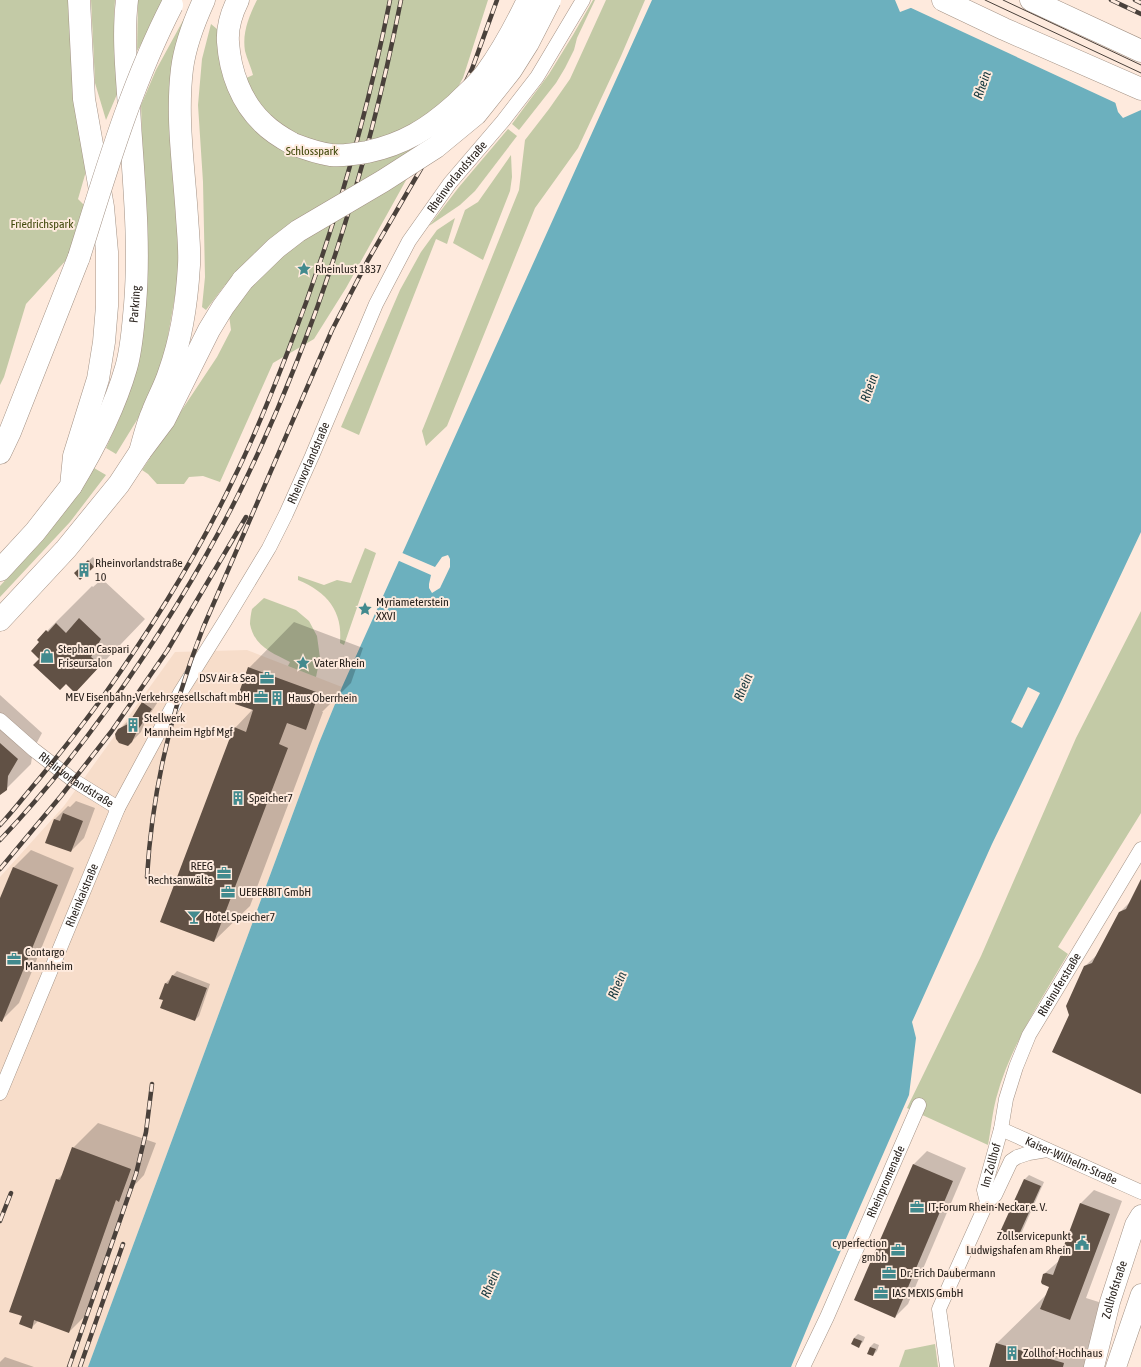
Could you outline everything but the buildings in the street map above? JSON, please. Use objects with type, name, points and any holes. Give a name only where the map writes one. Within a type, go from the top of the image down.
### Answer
[{"type":"main road","points":[[79,0],[84,99],[103,207],[107,252],[107,298],[104,342],[89,437]]},
{"type":"main road","name":"Parkring","points":[[0,570],[35,532],[71,486],[89,437],[116,398],[126,366],[133,326],[137,283],[137,238],[126,58],[125,13],[127,0]]},
{"type":"main road","points":[[136,458],[152,413],[170,372],[186,299],[189,264],[180,127],[180,94],[182,68],[187,47],[195,19],[204,0]]},
{"type":"main road","points":[[238,0],[229,28],[228,41],[234,74],[238,86],[251,109],[263,123],[279,136],[293,144],[313,152],[332,155],[356,154],[385,148],[416,135],[439,120],[485,74],[506,43],[528,0]]},
{"type":"main road","points":[[0,620],[66,549],[119,484],[164,420],[209,330],[223,307],[243,280],[276,248],[298,231],[383,181],[436,147],[476,114],[511,70],[528,43],[550,0]]},
{"type":"main road","points":[[943,0],[1004,29],[1141,89]]},
{"type":"main road","points":[[1031,0],[1141,51]]},
{"type":"main road","points":[[0,453],[10,432],[79,257],[117,137],[141,72],[174,3]]},
{"type":"main road","name":"Zollhofstraße","points":[[1094,1367],[1110,1302],[1135,1225],[1141,1215]]},
{"type":"main road","points":[[1116,1367],[1141,1294]]},
{"type":"street","name":"Rheinvorlandstraße","points":[[0,720],[34,750],[73,780],[118,808],[180,693],[269,548],[286,514],[376,304],[408,242],[450,184],[503,121],[537,77],[583,0]]},
{"type":"street","name":"Rheinkaistraße","points":[[0,1093],[118,808]]},
{"type":"street","name":"Rheinuferstraße","points":[[1001,1129],[1006,1099],[1016,1067],[1029,1035],[1141,849]]},
{"type":"street","name":"Rheinpromenade","points":[[803,1367],[827,1317],[919,1105]]},
{"type":"street","name":"Kaiser-Wilhelm-Straße","points":[[1001,1129],[1141,1192]]},
{"type":"street","name":"Im Zollhof","points":[[987,1202],[984,1190],[1001,1129]]},
{"type":"street","name":"Im Zollhof","points":[[946,1367],[939,1309],[987,1202],[995,1195],[1011,1161],[1029,1152],[1047,1150]]},
{"type":"shaded area","points":[[247,650],[342,687],[319,743],[88,1367],[0,1367],[0,877],[64,806],[175,652]]},
{"type":"green space","name":"Friedrichspark","points":[[0,0],[70,0],[89,161],[78,199],[101,222],[26,304],[4,377],[0,385]]},
{"type":"green space","points":[[91,0],[115,0],[114,19],[118,92],[106,120],[95,83]]},
{"type":"green space","points":[[138,0],[168,0],[137,51]]},
{"type":"green space","name":"Schlosspark","points":[[257,0],[488,0],[463,78],[346,288],[314,339],[273,363],[220,482],[203,476],[189,477],[184,484],[157,484],[142,470],[217,357],[231,330],[225,285],[206,310],[202,307],[205,277],[203,182],[198,105],[202,59],[211,24],[217,29],[219,57],[228,86],[253,75],[245,51],[244,38],[249,18]]},
{"type":"green space","points":[[593,0],[595,0],[565,68],[556,83],[519,130],[512,124],[549,74]]},
{"type":"green space","points":[[606,0],[645,0],[621,56],[578,148],[535,208],[447,426],[426,446],[422,431],[519,190],[525,140],[570,79]]},
{"type":"green space","points":[[186,15],[181,245],[177,285],[166,347],[153,394],[116,454],[106,448],[120,417],[145,232],[141,105],[156,70]]},
{"type":"green space","points":[[508,129],[517,136],[475,191],[460,205],[429,226],[459,187]]},
{"type":"green space","points":[[511,155],[512,177],[510,191],[483,260],[453,243],[465,210],[478,202]]},
{"type":"green space","points":[[455,218],[447,244],[436,239],[359,435],[341,427],[400,290],[421,252],[437,230]]},
{"type":"green space","points":[[94,468],[106,475],[70,522],[0,597],[0,586],[37,545]]},
{"type":"green space","points":[[365,548],[376,553],[344,645],[340,643],[339,621],[331,604],[317,590],[298,580],[298,576],[324,585],[337,580],[351,583]]},
{"type":"green space","points":[[264,598],[296,610],[309,621],[317,636],[320,658],[316,677],[288,666],[290,662],[270,652],[255,638],[250,624],[252,609]]},
{"type":"green space","points":[[1141,611],[1141,813],[1058,947],[1068,954],[1037,1006],[1009,1060],[993,1110],[988,1145],[907,1108],[981,956],[1076,738]]},
{"type":"green space","points":[[935,1344],[938,1367],[899,1367],[905,1350]]},
{"type":"water","name":"Rhein","points":[[652,0],[895,0],[900,12],[921,4],[1114,98],[1118,112],[1123,118],[1141,110],[1141,532],[992,844],[912,1022],[916,1038],[909,1095],[791,1367],[88,1367],[319,743],[342,687]]},
{"type":"pier","points":[[921,0],[1141,0],[1141,46],[1117,98],[1118,104],[909,7],[920,3]]},
{"type":"pier","points":[[400,552],[435,567],[442,557],[448,555],[450,559],[450,567],[440,588],[432,593],[429,588],[431,575],[397,560]]},
{"type":"pier","points":[[1028,687],[1040,693],[1022,728],[1011,722]]},
{"type":"tram line","points":[[985,0],[1141,73]]},
{"type":"tram line","points":[[1003,0],[1141,65]]},
{"type":"railway","points":[[0,825],[79,729],[138,646],[189,564],[241,464],[288,351],[333,222],[359,134],[381,45],[390,0]]},
{"type":"railway","points":[[0,840],[29,809],[70,759],[127,682],[180,600],[213,543],[243,485],[270,427],[294,368],[317,308],[337,248],[373,125],[401,0]]},
{"type":"railway","points":[[147,877],[154,813],[165,750],[182,688],[203,628],[332,330],[368,260],[440,136],[472,69],[497,0]]},
{"type":"railway","points":[[1111,0],[1141,14]]},
{"type":"railway","points":[[1135,0],[1141,3]]},
{"type":"railway","points":[[0,869],[61,796],[111,732],[167,651],[246,517]]},
{"type":"railway","points":[[69,1367],[136,1174],[146,1132],[152,1084]]},
{"type":"railway","points":[[0,1221],[11,1193]]},
{"type":"railway","points":[[80,1367],[123,1244]]},
{"type":"place","name":"Rheinlust 1837","points":[[304,269]]},
{"type":"place","name":"Rheinvorlandstraße 10","points":[[84,570]]},
{"type":"place","name":"Myriameterstein XXVI","points":[[365,609]]},
{"type":"place","name":"Stephan Caspari Friseursalon","points":[[47,656]]},
{"type":"place","name":"Vater Rhein","points":[[303,663]]},
{"type":"place","name":"DSV Air & Sea","points":[[267,678]]},
{"type":"place","name":"MEV Eisenbahn-Verkehrsgesellschaft mbH","points":[[261,697]]},
{"type":"place","name":"Haus Oberrhein","points":[[277,698]]},
{"type":"place","name":"Stellwerk Mannheim Hgbf Mgf","points":[[133,725]]},
{"type":"place","name":"Speicher7","points":[[238,798]]},
{"type":"place","name":"REEG Rechtsanwälte","points":[[224,873]]},
{"type":"place","name":"UEBERBIT GmbH","points":[[228,892]]},
{"type":"place","name":"Hotel Speicher7","points":[[194,917]]},
{"type":"place","name":"Contargo Mannheim","points":[[14,959]]},
{"type":"place","name":"IT-Forum Rhein-Neckar e. V.","points":[[917,1207]]},
{"type":"place","name":"Zollservicepunkt Ludwigshafen am Rhein","points":[[1082,1243]]},
{"type":"place","name":"cyperfection gmbh","points":[[898,1250]]},
{"type":"place","name":"Dr. Erich Daubermann","points":[[889,1273]]},
{"type":"place","name":"IAS MEXIS GmbH","points":[[881,1293]]},
{"type":"place","name":"Zollhof-Hochhaus","points":[[1012,1353]]}]
